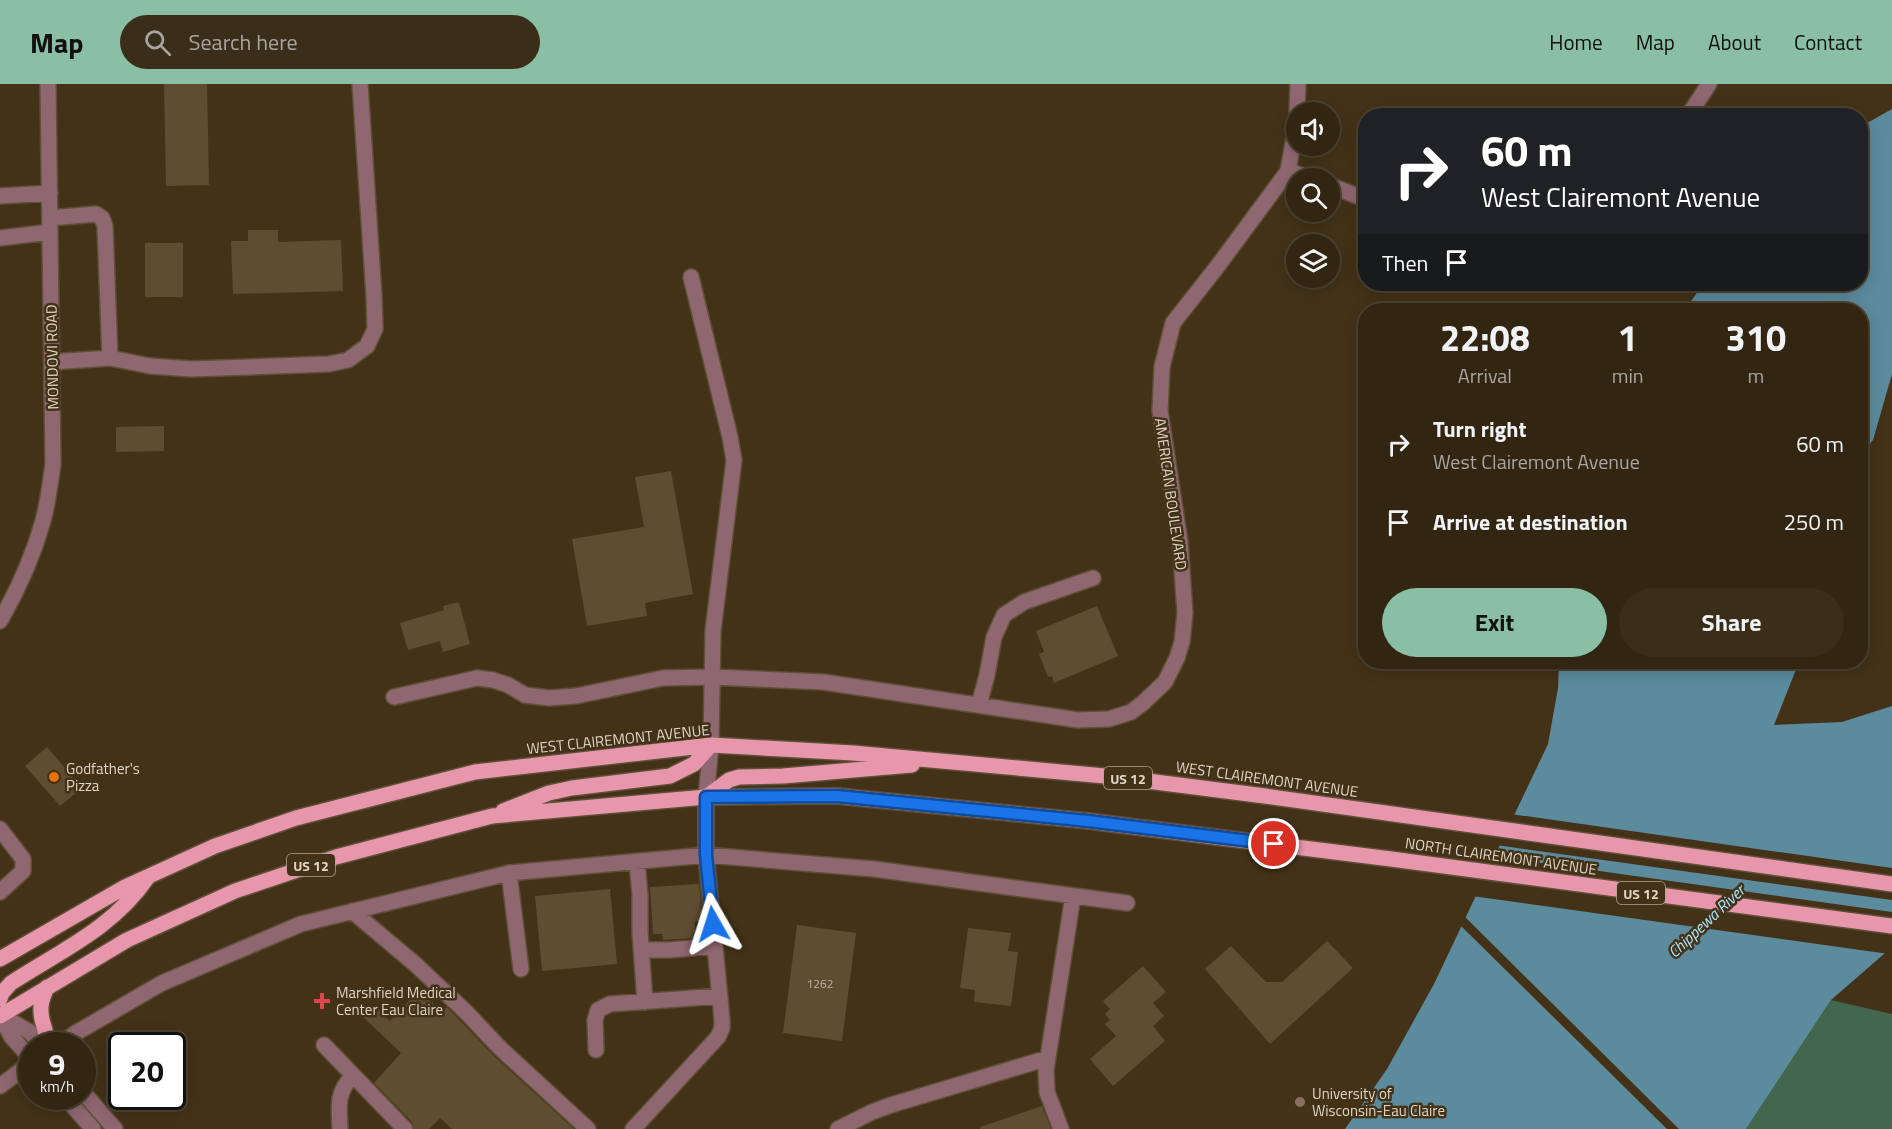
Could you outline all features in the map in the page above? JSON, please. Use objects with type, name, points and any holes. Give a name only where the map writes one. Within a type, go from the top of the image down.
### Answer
[{"type":"main road","name":"WEST CLAIREMONT AVENUE","points":[[0,959],[79,912],[148,877],[215,846],[296,818],[475,772],[711,746],[853,753],[1127,778],[1419,818]]},
{"type":"main road","points":[[492,816],[522,802],[572,788],[670,776],[694,764],[711,746]]},
{"type":"main road","points":[[706,797],[729,780],[739,777],[795,775],[950,762]]},
{"type":"main road","name":"NORTH CLAIREMONT AVENUE","points":[[706,797],[837,796],[1088,821],[1892,926]]},
{"type":"main road","name":"US 12","points":[[0,1014],[127,940],[235,891],[336,856],[492,816],[706,797]]},
{"type":"main road","name":"NORTH CLAIREMONT AVENUE","points":[[1419,818],[1892,884]]},
{"type":"main road","points":[[0,999],[11,983],[108,922],[127,904],[148,877]]},
{"type":"main road","points":[[46,1032],[40,1013],[47,987]]},
{"type":"street","name":"MONDOVI ROAD","points":[[0,621],[19,585],[43,520],[53,465],[48,84]]},
{"type":"street","points":[[52,362],[110,358],[150,366],[192,369],[329,364],[348,360],[367,346],[375,329],[375,296],[360,84]]},
{"type":"street","points":[[1297,102],[1298,84]]},
{"type":"street","points":[[1693,108],[1709,84]]},
{"type":"street","name":"AMERICAN BOULEVARD","points":[[394,697],[477,678],[508,685],[525,695],[549,698],[576,696],[663,678],[711,676],[823,682],[1078,720],[1109,719],[1131,712],[1143,704],[1165,682],[1182,642],[1185,613],[1180,542],[1160,411],[1162,367],[1173,323],[1286,174]]},
{"type":"street","points":[[1340,189],[1358,196]]},
{"type":"street","points":[[0,196],[50,193]]},
{"type":"street","points":[[0,238],[96,214],[102,218],[105,226],[110,358]]},
{"type":"street","points":[[633,1129],[718,1037],[722,1028],[706,855],[706,797],[711,746],[713,631],[734,460],[691,277]]},
{"type":"street","points":[[979,705],[994,637],[1004,615],[1024,602],[1093,578]]},
{"type":"street","points":[[0,828],[22,859],[23,871],[0,892]]},
{"type":"street","points":[[77,1032],[162,982],[301,924],[509,873],[706,855],[874,868],[1127,903]]},
{"type":"street","points":[[637,862],[645,1002]]},
{"type":"street","points":[[509,873],[521,969]]},
{"type":"street","points":[[1061,1129],[1047,1092],[1047,1058],[1073,896]]},
{"type":"street","points":[[352,911],[415,964],[500,1048],[588,1129]]},
{"type":"street","points":[[641,950],[715,946]]},
{"type":"street","points":[[596,1050],[595,1020],[598,1010],[610,1004],[720,996]]},
{"type":"street","points":[[0,1014],[30,1032]]},
{"type":"street","points":[[0,1014],[18,1044]]},
{"type":"street","points":[[324,1045],[405,1129]]},
{"type":"street","points":[[838,1129],[891,1105],[1047,1058]]},
{"type":"street","points":[[0,1086],[18,1072]]},
{"type":"street","points":[[340,1129],[341,1094],[344,1086],[354,1075]]},
{"type":"street","points":[[96,1107],[115,1129]]},
{"type":"street","points":[[76,1110],[93,1129]]},
{"type":"green space","points":[[1831,1000],[1892,1014],[1892,1129],[1746,1129]]},
{"type":"water","points":[[1892,109],[1892,374],[1873,440],[1868,446],[1868,303],[1690,303],[1698,291],[1868,291],[1868,122]]},
{"type":"water","name":"Chippewa River","points":[[1559,669],[1796,669],[1774,725],[1842,722],[1892,706],[1892,947],[1831,1000],[1746,1129],[1345,1129],[1387,1069],[1434,984],[1548,744],[1558,688]]},
{"type":"pier","points":[[1511,814],[1892,868],[1892,900],[1496,845]]},
{"type":"pier","points":[[1491,856],[1892,912],[1892,951],[1889,954],[1472,896]]},
{"type":"pier","points":[[1463,915],[1679,1129],[1667,1129],[1459,924]]},
{"type":"building","points":[[164,84],[207,84],[209,185],[166,186]]},
{"type":"building","points":[[248,230],[278,230],[278,242],[341,240],[343,291],[233,294],[231,241],[248,241]]},
{"type":"building","points":[[145,243],[183,243],[183,297],[145,297]]},
{"type":"building","points":[[164,426],[164,451],[116,452],[116,427]]},
{"type":"building","points":[[671,471],[693,594],[645,603],[647,616],[587,626],[572,539],[644,527],[635,477]]},
{"type":"building","points":[[459,602],[470,644],[443,652],[440,641],[408,650],[400,623],[444,610],[443,606]]},
{"type":"building","points":[[1097,606],[1118,656],[1054,683],[1052,676],[1048,677],[1039,654],[1044,652],[1036,631]]},
{"type":"building","name":"Godfather's Pizza","points":[[47,747],[82,788],[60,806],[25,766]]},
{"type":"building","points":[[699,884],[703,921],[695,922],[695,938],[663,940],[662,934],[653,934],[650,887]]},
{"type":"building","points":[[610,889],[617,964],[542,971],[535,896]]},
{"type":"building","points":[[797,925],[856,933],[842,1041],[783,1033]]},
{"type":"building","points":[[968,928],[1011,933],[1008,951],[1018,952],[1011,1006],[974,1002],[975,990],[960,988]]},
{"type":"building","points":[[1327,941],[1353,968],[1270,1044],[1205,969],[1231,946],[1266,982],[1282,982]]},
{"type":"building","points":[[1143,966],[1166,992],[1153,1003],[1164,1016],[1153,1026],[1165,1041],[1113,1086],[1090,1059],[1116,1036],[1105,1024],[1110,1020],[1105,1014],[1110,1009],[1103,1001]]},
{"type":"building","points":[[419,990],[442,1012],[447,1007],[493,1055],[574,1129],[452,1129],[440,1118],[429,1129],[414,1129],[412,1122],[374,1083],[401,1053],[362,1016],[373,1005],[390,1021]]},
{"type":"building","points":[[1042,1106],[1051,1129],[980,1129],[980,1127]]},
{"type":"place","name":"Godfather's Pizza","points":[[54,777]]},
{"type":"place","name":"Marshfield Medical Center Eau Claire","points":[[322,1001]]},
{"type":"place","name":"University of Wisconsin-Eau Claire","points":[[1300,1102]]},
{"type":"route","points":[[713,924],[706,855],[706,797],[837,796],[1088,821],[1274,844]]}]
